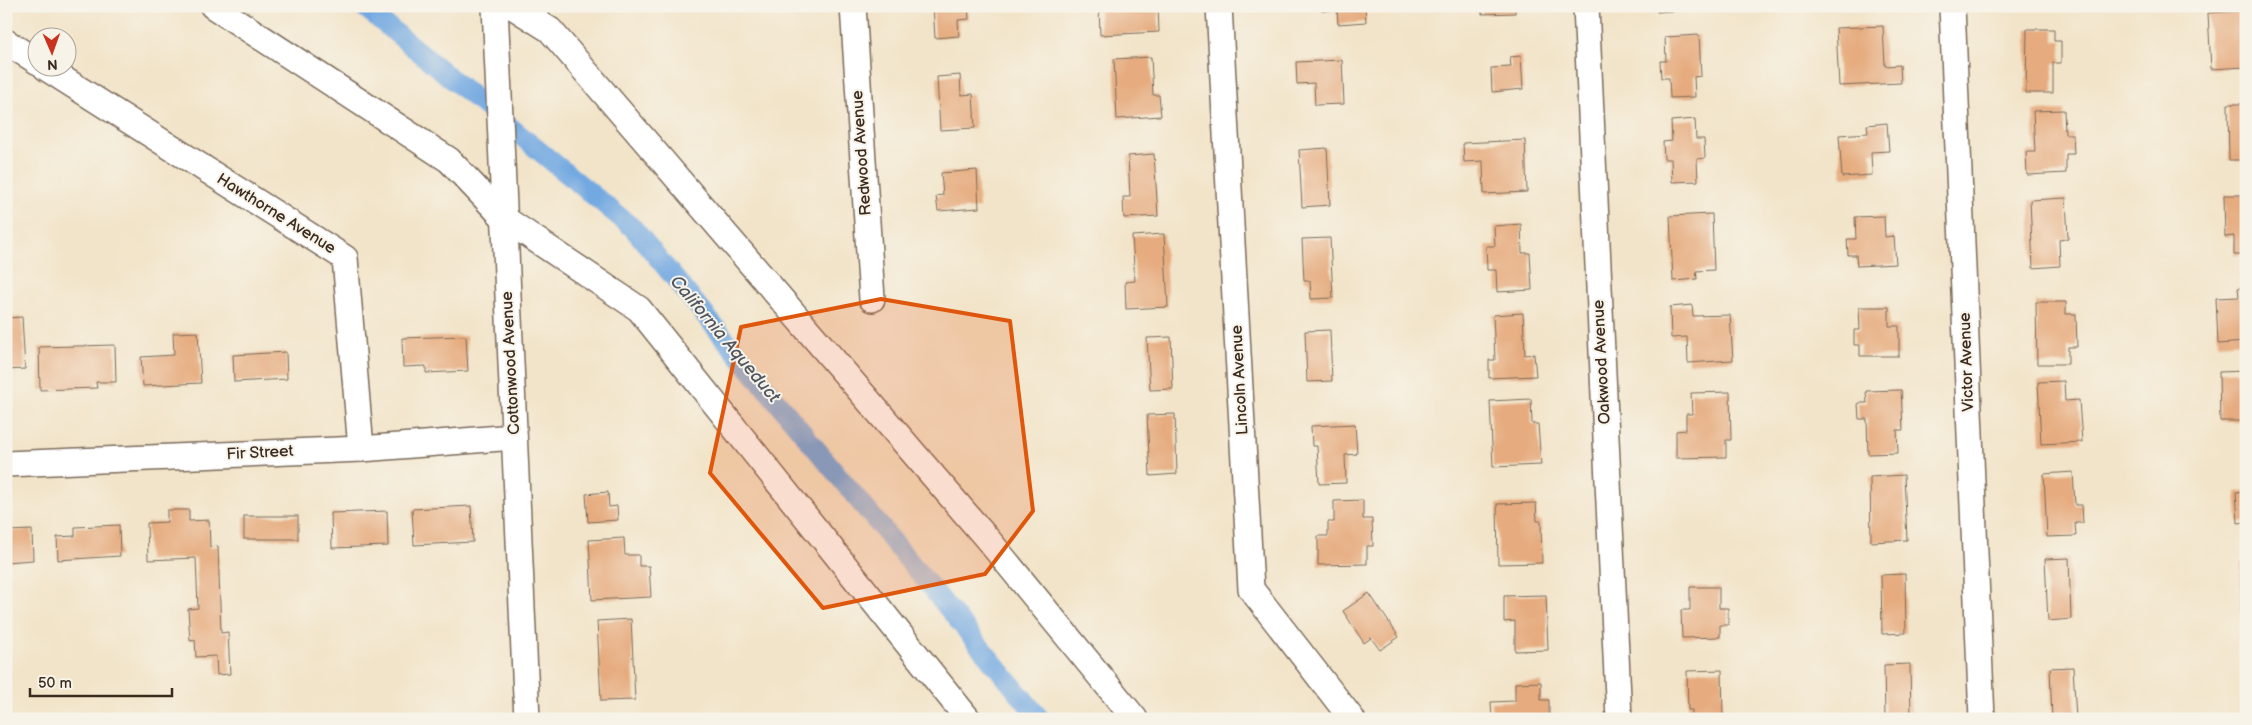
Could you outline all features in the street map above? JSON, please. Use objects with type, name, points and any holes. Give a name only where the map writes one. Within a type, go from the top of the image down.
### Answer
[{"type":"street","points":[[213,6],[450,160],[505,219],[639,308],[968,719]]},
{"type":"street","name":"Cottonwood Avenue","points":[[495,6],[526,719]]},
{"type":"street","points":[[512,6],[550,30],[990,542],[1135,719]]},
{"type":"street","name":"Redwood Avenue","points":[[853,6],[872,299]]},
{"type":"street","name":"Lincoln Avenue","points":[[1219,6],[1251,589],[1352,719]]},
{"type":"street","name":"Oakwood Avenue","points":[[1586,6],[1619,719]]},
{"type":"street","name":"Victor Avenue","points":[[1952,6],[1982,719]]},
{"type":"street","points":[[6,42],[28,56]]},
{"type":"street","name":"Hawthorne Avenue","points":[[62,78],[345,258],[361,449]]},
{"type":"street","name":"Fir Street","points":[[6,464],[361,449],[514,437]]},
{"type":"highlighted area","points":[[881,299],[1010,321],[1033,511],[985,574],[823,608],[710,473],[741,327]]},
{"type":"building","points":[[933,6],[968,6],[969,19],[958,20],[959,36],[935,38]]},
{"type":"building","points":[[1099,6],[1158,6],[1159,32],[1100,35]]},
{"type":"building","points":[[1322,6],[1365,6],[1366,22],[1338,24],[1337,10],[1322,11]]},
{"type":"building","points":[[1482,6],[1515,6],[1515,13],[1482,14]]},
{"type":"building","points":[[1657,6],[1687,6],[1687,10],[1657,12]]},
{"type":"building","points":[[2246,11],[2246,67],[2211,69],[2208,13]]},
{"type":"building","points":[[1883,26],[1885,66],[1900,65],[1901,83],[1839,86],[1836,28]]},
{"type":"building","points":[[2027,29],[2054,29],[2054,41],[2061,41],[2061,63],[2053,63],[2053,93],[2026,93]]},
{"type":"building","points":[[1699,35],[1701,76],[1694,77],[1695,97],[1670,98],[1669,78],[1661,78],[1660,61],[1666,61],[1665,37]]},
{"type":"building","points":[[1521,56],[1523,89],[1492,92],[1491,68],[1511,67],[1510,57]]},
{"type":"building","points":[[1151,57],[1153,95],[1159,95],[1161,116],[1117,119],[1114,59]]},
{"type":"building","points":[[1342,60],[1344,104],[1315,105],[1314,83],[1297,84],[1296,62]]},
{"type":"building","points":[[960,75],[961,95],[973,94],[975,128],[940,130],[937,77]]},
{"type":"building","points":[[2228,104],[2246,104],[2246,160],[2229,160]]},
{"type":"building","points":[[2064,110],[2065,134],[2073,134],[2074,154],[2066,154],[2066,173],[2027,175],[2026,152],[2035,152],[2033,111]]},
{"type":"building","points":[[1695,119],[1696,139],[1704,139],[1705,158],[1697,159],[1698,181],[1672,182],[1671,159],[1664,159],[1663,142],[1672,141],[1671,121]]},
{"type":"building","points":[[1887,123],[1889,151],[1871,152],[1872,175],[1842,177],[1839,135],[1868,133],[1867,125]]},
{"type":"building","points":[[1525,140],[1527,192],[1484,194],[1483,161],[1464,162],[1463,143]]},
{"type":"building","points":[[1327,148],[1330,205],[1302,207],[1299,150]]},
{"type":"building","points":[[1154,154],[1158,216],[1124,218],[1123,197],[1130,197],[1128,156]]},
{"type":"building","points":[[977,170],[979,208],[938,211],[936,196],[943,195],[941,173]]},
{"type":"building","points":[[2224,195],[2246,195],[2246,255],[2234,255],[2234,236],[2225,237]]},
{"type":"building","points":[[2066,198],[2068,239],[2059,240],[2060,266],[2033,268],[2030,200]]},
{"type":"building","points":[[1712,214],[1714,270],[1696,271],[1697,279],[1673,281],[1670,216]]},
{"type":"building","points":[[1884,216],[1885,237],[1894,236],[1896,264],[1857,266],[1856,255],[1848,255],[1847,239],[1856,239],[1855,217]]},
{"type":"building","points":[[1521,224],[1522,253],[1530,253],[1532,290],[1497,292],[1496,270],[1487,270],[1486,246],[1495,246],[1494,226]]},
{"type":"building","points":[[1164,234],[1168,307],[1126,309],[1125,282],[1135,281],[1132,236]]},
{"type":"building","points":[[1330,238],[1333,298],[1311,299],[1310,281],[1304,281],[1302,239]]},
{"type":"building","points":[[2246,287],[2246,342],[2218,344],[2216,298],[2239,297],[2238,288]]},
{"type":"building","points":[[2036,302],[2066,302],[2066,314],[2076,314],[2077,347],[2068,347],[2068,364],[2037,364]]},
{"type":"building","points":[[1692,305],[1693,316],[1730,315],[1733,360],[1688,363],[1687,337],[1671,338],[1670,307]]},
{"type":"building","points":[[1859,307],[1889,307],[1889,326],[1899,326],[1899,356],[1860,356],[1860,345],[1854,345],[1854,330],[1860,330]]},
{"type":"building","points":[[1523,313],[1525,355],[1534,354],[1536,376],[1489,378],[1489,360],[1495,360],[1493,315]]},
{"type":"building","points":[[22,317],[25,369],[6,370],[6,318]]},
{"type":"building","points":[[1330,330],[1332,381],[1307,382],[1305,331]]},
{"type":"building","points":[[198,332],[201,383],[143,386],[141,357],[174,355],[173,333]]},
{"type":"building","points":[[466,336],[468,371],[426,373],[426,366],[403,367],[402,338]]},
{"type":"building","points":[[1171,337],[1173,389],[1150,390],[1147,338]]},
{"type":"building","points":[[115,345],[116,382],[96,382],[97,388],[40,390],[39,347]]},
{"type":"building","points":[[286,352],[287,379],[234,382],[233,355]]},
{"type":"building","points":[[2246,371],[2246,421],[2220,421],[2219,372]]},
{"type":"building","points":[[2064,381],[2065,401],[2079,400],[2082,442],[2041,444],[2038,382]]},
{"type":"building","points":[[1901,390],[1903,430],[1897,430],[1898,453],[1868,454],[1867,419],[1859,419],[1858,403],[1867,403],[1866,391]]},
{"type":"building","points":[[1730,392],[1731,440],[1726,440],[1726,457],[1676,458],[1676,431],[1686,430],[1686,414],[1692,414],[1691,393]]},
{"type":"building","points":[[1531,399],[1532,424],[1538,424],[1541,465],[1493,467],[1490,401]]},
{"type":"building","points":[[1175,414],[1177,474],[1150,476],[1147,415]]},
{"type":"building","points":[[1355,424],[1357,454],[1345,455],[1346,483],[1319,484],[1317,446],[1312,446],[1311,426]]},
{"type":"building","points":[[2073,472],[2075,505],[2082,505],[2083,523],[2075,523],[2076,536],[2047,537],[2044,474]]},
{"type":"building","points":[[1904,475],[1907,540],[1871,542],[1870,477]]},
{"type":"building","points":[[2246,491],[2246,522],[2238,523],[2236,492]]},
{"type":"building","points":[[608,492],[609,507],[617,506],[618,520],[588,522],[586,494]]},
{"type":"building","points":[[1363,500],[1363,519],[1372,519],[1373,546],[1367,546],[1367,564],[1318,565],[1318,536],[1328,536],[1328,522],[1334,522],[1334,501]]},
{"type":"building","points":[[1536,503],[1537,521],[1541,521],[1542,563],[1498,564],[1497,504]]},
{"type":"building","points":[[471,506],[473,542],[414,545],[412,509]]},
{"type":"building","points":[[167,510],[189,510],[189,521],[209,520],[210,547],[218,546],[221,633],[228,632],[230,674],[217,675],[216,656],[196,657],[195,640],[190,641],[188,609],[198,608],[196,558],[148,560],[147,523],[167,522]]},
{"type":"building","points":[[387,511],[388,546],[332,548],[331,513]]},
{"type":"building","points":[[244,516],[298,516],[298,539],[244,539]]},
{"type":"building","points":[[119,525],[120,556],[58,560],[57,537],[75,536],[75,527]]},
{"type":"building","points":[[32,530],[33,560],[6,562],[6,531]]},
{"type":"building","points":[[624,538],[625,555],[639,555],[639,566],[649,566],[651,597],[592,600],[589,540]]},
{"type":"building","points":[[2069,558],[2071,619],[2048,621],[2045,559]]},
{"type":"building","points":[[2241,563],[2246,563],[2246,614],[2241,614]]},
{"type":"building","points":[[1905,574],[1906,633],[1882,634],[1881,575]]},
{"type":"building","points":[[1690,587],[1719,587],[1719,608],[1728,608],[1728,625],[1720,625],[1720,637],[1682,638],[1681,610],[1690,610]]},
{"type":"building","points":[[1369,593],[1399,637],[1380,650],[1371,638],[1364,643],[1343,611]]},
{"type":"building","points":[[1546,595],[1548,650],[1515,651],[1515,621],[1504,622],[1504,596]]},
{"type":"building","points":[[631,619],[635,700],[601,701],[597,621]]},
{"type":"building","points":[[1910,664],[1911,719],[1885,719],[1884,665]]},
{"type":"building","points":[[2073,667],[2076,719],[2052,719],[2050,668]]},
{"type":"building","points":[[1722,670],[1723,719],[1692,719],[1692,710],[1688,710],[1687,671]]},
{"type":"building","points":[[1541,682],[1541,700],[1549,700],[1549,719],[1492,719],[1491,702],[1515,701],[1515,683]]},
{"type":"waterway","name":"California Aqueduct","points":[[363,6],[633,228],[1040,719]]}]
